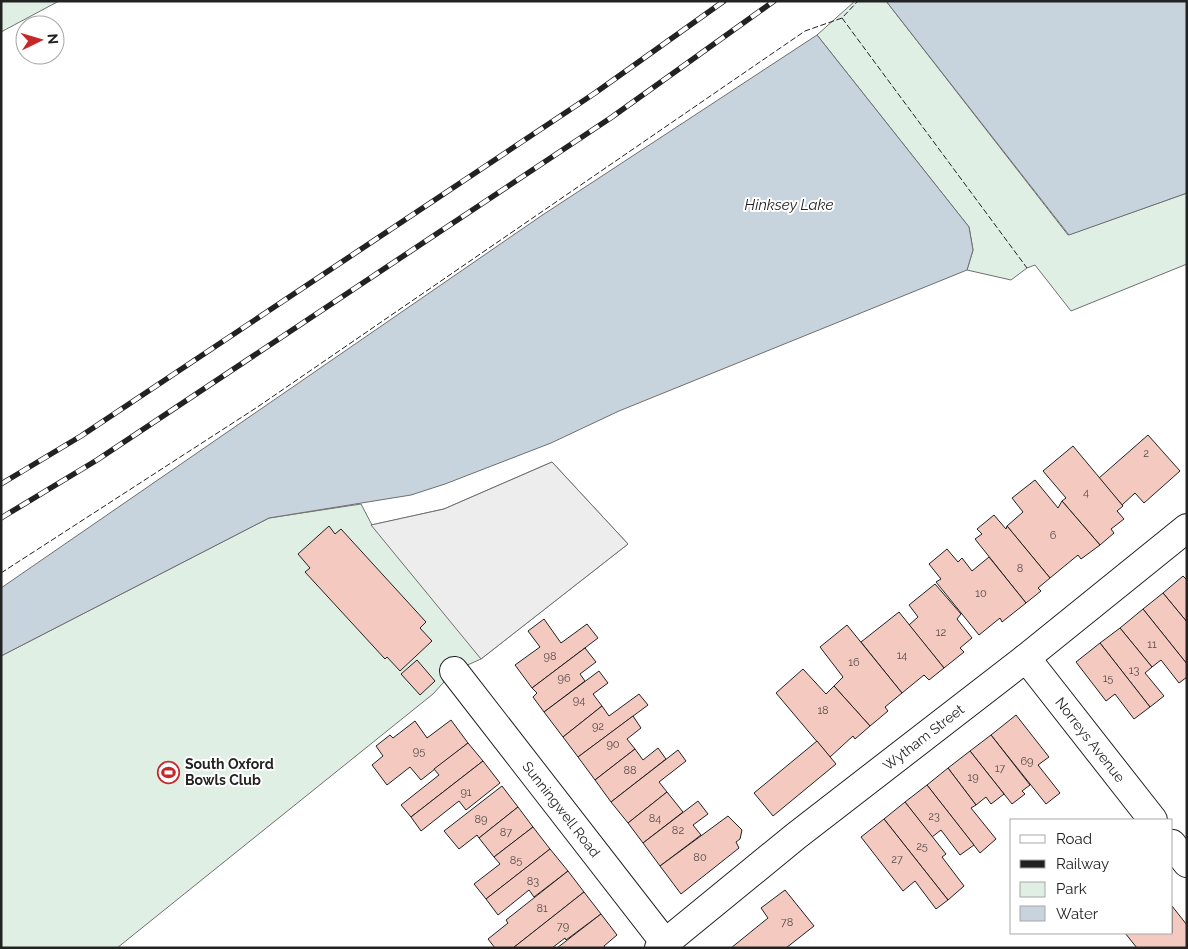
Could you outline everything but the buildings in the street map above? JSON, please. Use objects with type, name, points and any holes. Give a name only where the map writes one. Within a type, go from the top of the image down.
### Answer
[{"type":"street","name":"Wytham Street","points":[[664,946],[796,836],[1026,658],[1187,528]]},
{"type":"street","name":"Norreys Avenue","points":[[1026,658],[1152,819]]},
{"type":"street","name":"Sunningwell Road","points":[[454,670],[664,946]]},
{"type":"street","points":[[1173,845],[1187,863]]},
{"type":"green space","points":[[1,1],[59,1],[33,15],[15,15],[15,25],[1,32]]},
{"type":"green space","points":[[855,1],[886,1],[1068,235],[1187,193],[1187,264],[1071,311],[1035,265],[1027,268],[1011,280],[967,270],[973,250],[969,227],[817,35]]},
{"type":"green space","name":"South Oxford Bowls Club","points":[[552,462],[628,544],[481,659],[454,671],[433,694],[117,948],[1,948],[1,656],[269,518],[361,504],[372,525],[444,509]]},
{"type":"shaded area","points":[[552,462],[628,544],[481,659],[371,525],[444,509]]},
{"type":"water","points":[[886,1],[1187,1],[1187,193],[1069,235]]},
{"type":"water","name":"Hinksey Lake","points":[[817,35],[969,227],[973,250],[967,270],[619,411],[551,443],[445,484],[411,495],[269,518],[1,656],[1,588],[541,216]]},
{"type":"railway","points":[[1,484],[81,436],[595,93],[724,1]]},
{"type":"railway","points":[[1,518],[97,460],[612,117],[774,1]]},
{"type":"fence","points":[[1,573],[256,408],[805,31],[842,18],[858,1]]},
{"type":"fence","points":[[842,18],[1027,268]]},
{"type":"place","name":"South Oxford Bowls Club","points":[[169,772]]}]
